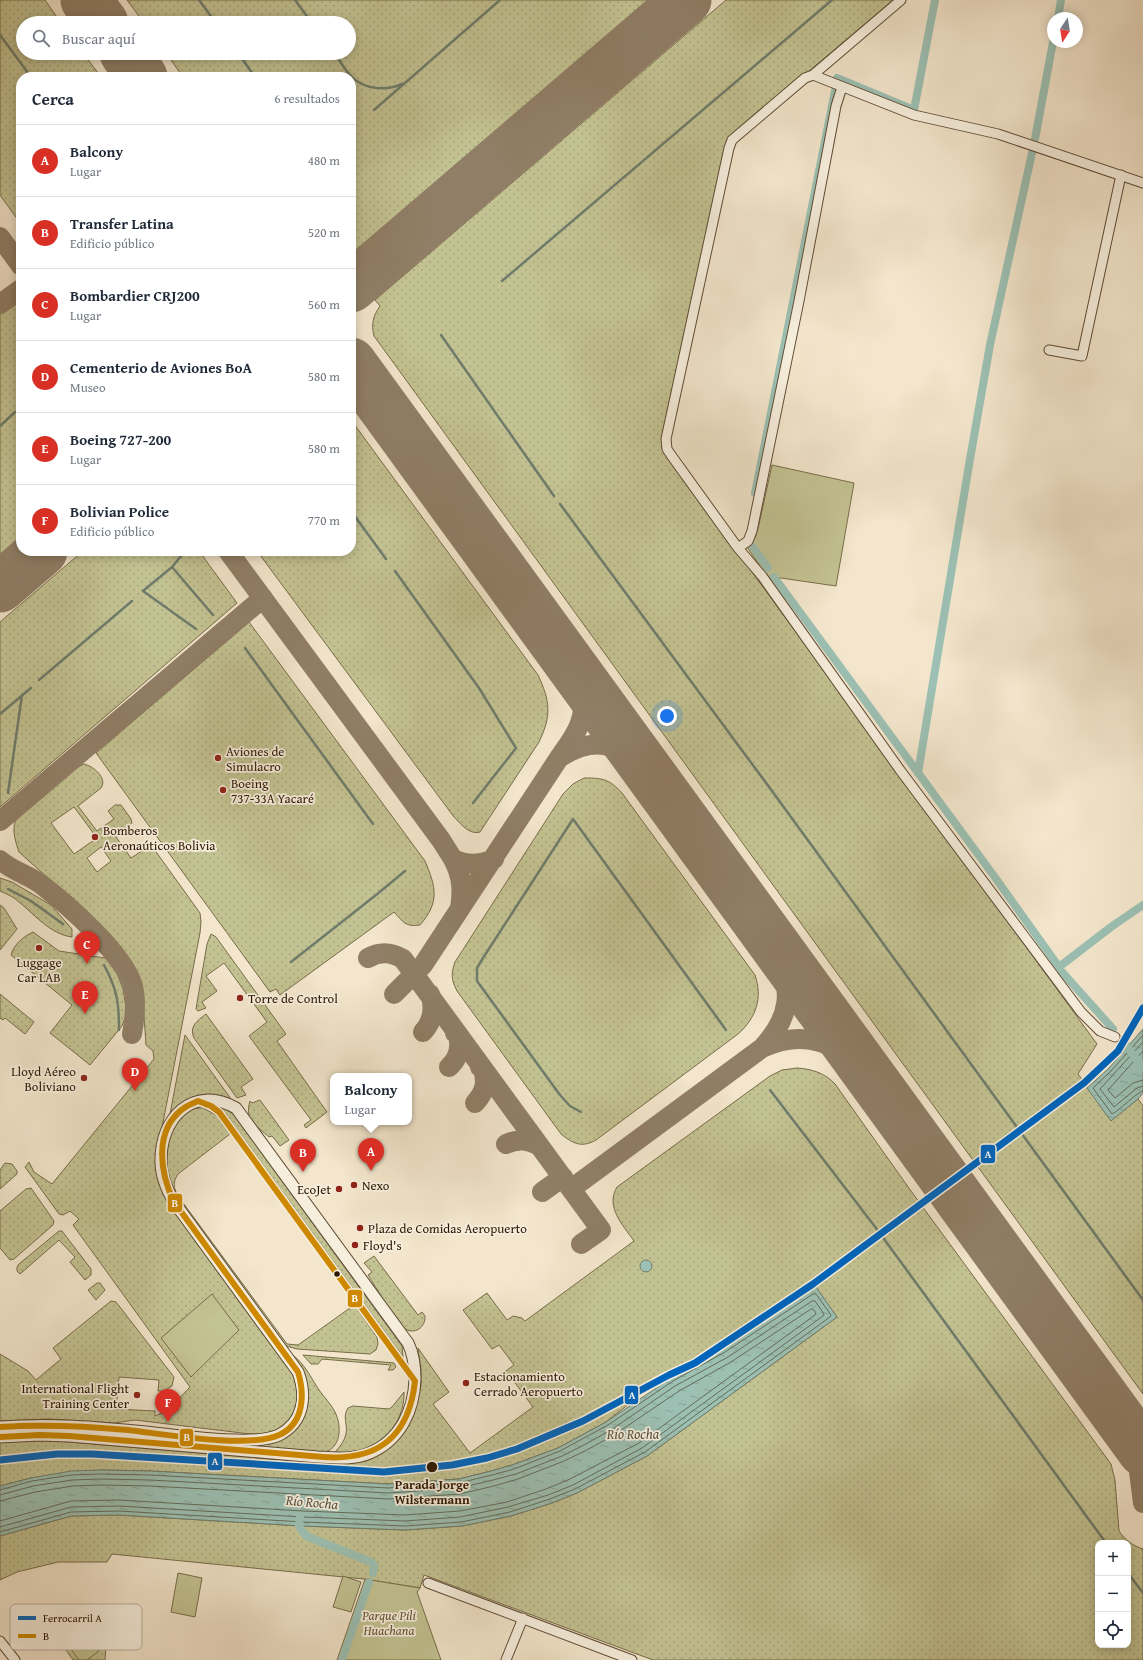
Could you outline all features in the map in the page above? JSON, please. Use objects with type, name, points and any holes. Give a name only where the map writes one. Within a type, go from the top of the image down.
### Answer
[{"type":"street","points":[[901,0],[813,75],[805,78],[732,140],[666,439],[667,449],[738,548],[762,576],[900,770],[1085,1016],[1100,1031],[1115,1037]]},
{"type":"street","points":[[813,75],[914,115],[998,134],[1143,183]]},
{"type":"street","points":[[738,548],[748,541],[752,531],[798,308],[836,106],[842,87]]},
{"type":"street","points":[[1049,350],[1082,356],[1121,175]]},
{"type":"street","points":[[0,1427],[25,1425],[107,1434],[318,1458],[355,1457],[370,1453],[390,1440],[406,1421],[413,1398],[415,1374],[413,1355],[408,1343],[236,1108],[227,1103],[208,1099],[183,1109],[174,1117],[168,1126],[161,1157],[162,1175],[165,1185],[174,1202],[298,1372],[303,1393],[300,1412],[289,1428],[279,1435],[260,1440],[107,1434],[0,1437]]},
{"type":"street","points":[[428,1583],[632,1660]]},
{"type":"street","points":[[506,1660],[523,1618]]},
{"type":"street","points":[[0,1641],[15,1660]]},
{"type":"green space","points":[[0,0],[45,0],[56,16],[16,16],[16,60],[88,60],[97,72],[16,72],[16,217],[0,195]]},
{"type":"green space","points":[[127,0],[649,0],[356,252],[356,72],[179,72],[171,60],[356,60],[356,16],[139,16]]},
{"type":"green space","points":[[726,0],[893,0],[730,138],[662,441],[662,449],[1097,1044],[1078,1074],[1111,1120],[1138,1099],[1143,1106],[1143,1394],[374,336],[373,320],[380,306],[375,300]]},
{"type":"green space","points":[[16,300],[16,542],[0,556],[0,311]]},
{"type":"green space","points":[[356,427],[538,675],[545,693],[548,716],[539,742],[480,832],[472,832],[462,826],[261,556],[356,556]]},
{"type":"green space","points":[[772,465],[854,483],[836,586],[774,577],[769,579],[747,547],[755,538],[758,529]]},
{"type":"green space","points":[[77,556],[203,556],[237,603],[0,807],[0,622]]},
{"type":"green space","points":[[249,622],[425,861],[434,887],[431,909],[420,925],[405,923],[394,912],[280,995],[276,989],[270,992],[96,753]]},
{"type":"green space","points":[[84,764],[88,765],[98,773],[103,780],[101,788],[78,806],[97,831],[114,819],[108,811],[115,805],[121,805],[131,819],[132,823],[116,837],[131,858],[148,847],[154,849],[200,913],[200,933],[157,1153],[157,1173],[294,1376],[299,1394],[295,1413],[284,1425],[269,1432],[250,1434],[135,1420],[114,1423],[48,1419],[0,1421],[0,1354],[28,1371],[36,1380],[61,1359],[53,1348],[111,1301],[116,1302],[174,1377],[172,1386],[164,1391],[158,1391],[159,1380],[119,1377],[116,1409],[155,1411],[155,1416],[168,1410],[190,1387],[73,1225],[79,1219],[70,1211],[63,1215],[59,1214],[25,1167],[29,1162],[34,1172],[52,1184],[154,1059],[153,1051],[146,1045],[142,988],[129,959],[109,933],[19,852],[14,834],[15,822],[19,816],[78,767]],"holes":[[[74,807],[97,838],[74,854],[51,823]],[[101,847],[111,861],[97,872],[87,858]]]},
{"type":"green space","points":[[584,778],[605,780],[622,793],[755,975],[758,1000],[749,1021],[738,1034],[596,1140],[586,1144],[578,1144],[561,1134],[457,991],[452,976],[455,962],[563,794],[573,784]]},
{"type":"green space","points":[[0,878],[12,882],[51,905],[72,929],[72,937],[50,928],[15,899],[0,891]]},
{"type":"green space","points":[[0,905],[4,908],[17,929],[0,950]]},
{"type":"green space","points":[[33,932],[59,951],[105,958],[115,968],[123,989],[127,1013],[122,1026],[90,1065],[50,1033],[72,1005],[11,955],[14,947],[19,941]]},
{"type":"green space","points":[[211,934],[216,937],[286,1034],[277,1041],[327,1112],[306,1128],[304,1125],[311,1120],[249,1036],[267,1022],[224,963],[206,976],[217,991],[202,1002],[206,1008],[198,1011],[196,1009],[207,944]]},
{"type":"green space","points":[[0,994],[34,1022],[25,1034],[5,1018],[3,1020],[0,1018]]},
{"type":"green space","points":[[206,1014],[253,1079],[241,1087],[246,1095],[237,1098],[194,1038],[192,1030],[193,1027]]},
{"type":"green space","points":[[185,1035],[231,1099],[213,1094],[205,1094],[190,1098],[183,1102],[170,1114]]},
{"type":"green space","points":[[797,1068],[808,1069],[823,1074],[835,1084],[911,1191],[1111,1464],[1115,1480],[1119,1531],[1128,1540],[1095,1540],[1095,1648],[1131,1648],[1131,1543],[1143,1549],[1143,1660],[653,1660],[424,1575],[420,1588],[364,1579],[112,1554],[107,1562],[58,1562],[17,1572],[0,1580],[0,1536],[71,1516],[118,1515],[302,1526],[405,1530],[462,1526],[511,1516],[552,1503],[577,1493],[647,1456],[837,1317],[811,1282],[718,1345],[667,1374],[606,1422],[558,1448],[491,1471],[459,1479],[388,1484],[150,1471],[101,1470],[31,1478],[0,1486],[0,1441],[34,1439],[320,1463],[354,1462],[395,1442],[404,1432],[413,1416],[421,1386],[421,1370],[418,1348],[449,1392],[433,1404],[470,1453],[533,1407],[510,1376],[503,1382],[499,1376],[514,1365],[499,1345],[492,1349],[463,1310],[487,1293],[507,1320],[513,1316],[522,1318],[525,1321],[634,1241],[614,1209],[614,1194],[617,1187],[770,1076],[782,1070]]},
{"type":"green space","points":[[260,1100],[289,1140],[280,1146],[272,1136],[269,1137],[252,1122],[250,1118],[250,1101],[252,1103]]},
{"type":"green space","points":[[219,1105],[233,1114],[402,1346],[403,1357]]},
{"type":"green space","points":[[203,1108],[216,1115],[230,1134],[178,1174],[174,1185],[178,1196],[287,1344],[298,1345],[350,1308],[353,1303],[377,1337],[378,1344],[376,1350],[370,1354],[297,1349],[286,1346],[178,1200],[168,1173],[167,1157],[169,1139],[176,1122],[181,1116],[192,1109]]},
{"type":"green space","points":[[5,1163],[12,1164],[17,1171],[17,1174],[0,1189],[0,1170]]},
{"type":"green space","points":[[31,1188],[54,1221],[53,1225],[14,1259],[10,1260],[0,1248],[0,1211],[26,1189]]},
{"type":"green space","points":[[59,1231],[62,1231],[91,1269],[91,1275],[85,1280],[70,1262],[75,1257],[59,1240],[20,1274],[17,1271],[19,1264]]},
{"type":"green space","points":[[374,1256],[418,1315],[422,1312],[425,1316],[424,1324],[419,1329],[412,1331],[404,1328],[390,1310],[368,1275],[372,1272],[364,1263]]},
{"type":"green space","points":[[97,1283],[100,1283],[105,1290],[96,1300],[88,1290]]},
{"type":"green space","points":[[212,1294],[239,1330],[191,1377],[161,1338]]},
{"type":"green space","points":[[291,1354],[300,1361],[335,1412],[339,1424],[338,1437],[337,1442],[328,1451],[321,1453],[308,1453],[253,1448],[158,1436],[277,1441],[285,1437],[291,1432],[301,1418],[305,1408],[308,1392],[304,1378]]},
{"type":"green space","points":[[303,1355],[394,1363],[396,1367],[393,1370],[388,1370],[391,1365],[322,1359],[318,1364],[311,1364]]},
{"type":"green space","points":[[404,1392],[402,1410],[398,1419],[381,1441],[373,1446],[349,1453],[333,1454],[341,1445],[346,1434],[345,1414],[348,1408],[353,1406],[389,1409]]},
{"type":"green space","points":[[178,1573],[202,1578],[195,1617],[171,1612]]},
{"type":"green space","points":[[343,1576],[361,1582],[351,1612],[333,1607]]},
{"type":"green space","name":"Parque Pili Huachana","points":[[365,1579],[420,1588],[417,1592],[441,1660],[337,1660]]},
{"type":"green space","points":[[66,1650],[106,1650],[105,1660],[73,1660]]},
{"type":"green space","points":[[71,1650],[99,1651],[87,1660],[79,1660]]},
{"type":"water","points":[[1143,1029],[1143,1093],[1138,1099],[1111,1121],[1087,1088],[1108,1069]]},
{"type":"water","points":[[644,1260],[648,1260],[652,1266],[648,1272],[644,1272],[640,1268],[640,1264]]},
{"type":"water","name":"Río Rocha","points":[[816,1287],[837,1317],[647,1456],[577,1493],[552,1503],[511,1516],[462,1526],[405,1530],[302,1526],[118,1515],[71,1516],[0,1536],[0,1486],[31,1478],[71,1471],[150,1471],[388,1484],[459,1479],[512,1465],[558,1448],[606,1422],[671,1378],[723,1349]]},
{"type":"waterway","points":[[199,0],[211,16]]},
{"type":"waterway","points":[[295,0],[307,16]]},
{"type":"waterway","points":[[374,110],[500,0]]},
{"type":"waterway","points":[[502,281],[832,0]]},
{"type":"waterway","points":[[837,78],[914,110],[935,0]]},
{"type":"waterway","points":[[1059,12],[1061,0]]},
{"type":"waterway","points":[[0,35],[16,57]]},
{"type":"waterway","points":[[1035,139],[1052,48]]},
{"type":"waterway","points":[[18,60],[27,72]]},
{"type":"waterway","points":[[243,60],[251,72]]},
{"type":"waterway","points":[[339,60],[348,72]]},
{"type":"waterway","points":[[356,81],[375,88],[389,88],[402,84]]},
{"type":"waterway","points":[[755,493],[835,91]]},
{"type":"waterway","points":[[918,773],[990,345],[1032,153]]},
{"type":"waterway","points":[[441,335],[554,496]]},
{"type":"waterway","points":[[0,426],[15,412]]},
{"type":"waterway","points":[[560,504],[772,791],[1143,1300]]},
{"type":"waterway","points":[[356,518],[386,559]]},
{"type":"waterway","points":[[753,547],[768,568]]},
{"type":"waterway","points":[[181,556],[172,567],[143,591],[196,629]]},
{"type":"waterway","points":[[172,567],[213,615]]},
{"type":"waterway","points":[[395,571],[479,688],[516,748],[473,803]]},
{"type":"waterway","points":[[774,577],[994,876],[1059,967],[1111,927],[1143,905]]},
{"type":"waterway","points":[[39,680],[132,601]]},
{"type":"waterway","points":[[245,648],[373,824]]},
{"type":"waterway","points":[[0,714],[31,688]]},
{"type":"waterway","points":[[8,793],[22,695]]},
{"type":"waterway","points":[[581,1112],[570,1106],[560,1095],[477,981],[477,968],[573,819],[726,1030]]},
{"type":"waterway","points":[[291,962],[405,871]]},
{"type":"waterway","points":[[8,889],[31,901],[63,924]]},
{"type":"waterway","points":[[104,965],[112,981],[116,996],[119,1030]]},
{"type":"waterway","points":[[1062,972],[1113,1029]]},
{"type":"waterway","points":[[1122,1040],[1143,1068]]},
{"type":"waterway","points":[[770,1090],[876,1228],[1104,1540]]},
{"type":"waterway","points":[[300,1516],[299,1526],[306,1536],[371,1562],[374,1565],[373,1573]]},
{"type":"waterway","points":[[1130,1576],[1143,1593]]},
{"type":"waterway","points":[[342,1660],[369,1582]]},
{"type":"taxiway","points":[[0,237],[16,259]]},
{"type":"taxiway","points":[[0,304],[16,293]]},
{"type":"taxiway","points":[[232,556],[441,840],[453,859]]},
{"type":"taxiway","points":[[0,821],[263,598]]},
{"type":"taxiway","points":[[572,666],[582,693],[582,718],[568,746],[559,758],[571,751],[583,747],[604,745],[625,752],[646,768]]},
{"type":"taxiway","points":[[394,994],[423,965],[559,758]]},
{"type":"taxiway","points":[[460,908],[461,883],[453,859],[468,864],[484,863],[494,859]]},
{"type":"taxiway","points":[[0,860],[37,882],[53,894],[93,930],[117,957],[126,971],[134,989],[135,1008],[132,1034]]},
{"type":"taxiway","points":[[780,951],[787,991],[784,1014],[772,1036],[762,1048],[777,1042],[805,1039],[831,1046],[843,1052],[867,1071]]},
{"type":"taxiway","points":[[368,958],[377,954],[386,953],[403,959],[601,1230],[581,1244]]},
{"type":"taxiway","points":[[423,1032],[431,1019],[433,1009],[430,994]]},
{"type":"taxiway","points":[[449,1067],[455,1060],[459,1048],[458,1035],[455,1033]]},
{"type":"taxiway","points":[[571,1189],[762,1048]]},
{"type":"taxiway","points":[[475,1103],[481,1095],[485,1083],[483,1069],[480,1067]]},
{"type":"taxiway","points":[[506,1144],[523,1140],[540,1146]]},
{"type":"taxiway","points":[[542,1192],[563,1177]]},
{"type":"taxiway","points":[[1135,1440],[1143,1503]]},
{"type":"runway","points":[[86,0],[98,16]]},
{"type":"runway","points":[[356,283],[686,0]]},
{"type":"runway","points":[[130,60],[138,72]]},
{"type":"runway","points":[[356,370],[1143,1451]]},
{"type":"runway","points":[[0,587],[36,556]]},
{"type":"rail line","name":"A","points":[[0,1460],[57,1454],[92,1454],[384,1472],[452,1465],[487,1458],[517,1449],[583,1421],[669,1375],[695,1363],[813,1284],[1084,1083],[1118,1051],[1143,1008]]},
{"type":"transit line","name":"B","points":[[0,1427],[80,1427],[128,1430],[227,1441],[247,1441],[265,1439],[279,1435],[294,1424],[298,1416],[302,1399],[302,1390],[298,1372],[174,1202],[165,1178],[162,1152],[167,1128],[174,1117],[184,1108],[198,1101],[211,1106],[219,1112],[415,1381],[412,1401],[406,1417],[398,1431],[387,1442],[360,1455],[323,1457],[69,1436],[40,1435],[0,1437]]},
{"type":"place","name":"Aviones de Simulacro","points":[[218,758]]},
{"type":"place","name":"Boeing 737-33A Yacaré","points":[[223,790]]},
{"type":"place","name":"Bomberos Aeronaúticos Bolivia","points":[[95,837]]},
{"type":"place","name":"Luggage Car LAB","points":[[39,948]]},
{"type":"place","name":"Bombardier CRJ200","points":[[87,964]]},
{"type":"place","name":"Torre de Control","points":[[240,998]]},
{"type":"place","name":"Boeing 727-200","points":[[85,1014]]},
{"type":"place","name":"Lloyd Aéreo Boliviano","points":[[84,1078]]},
{"type":"place","name":"Cementerio de Aviones BoA","points":[[135,1091]]},
{"type":"place","name":"Balcony","points":[[371,1171]]},
{"type":"place","name":"Transfer Latina","points":[[303,1172]]},
{"type":"place","name":"Nexo","points":[[354,1185]]},
{"type":"place","name":"EcoJet","points":[[339,1189]]},
{"type":"place","name":"Plaza de Comidas Aeropuerto","points":[[360,1228]]},
{"type":"place","name":"Floyd's","points":[[355,1245]]},
{"type":"place","name":"Estacionamiento Cerrado Aeropuerto","points":[[466,1383]]},
{"type":"place","name":"International Flight Training Center","points":[[137,1395]]},
{"type":"place","name":"Bolivian Police","points":[[168,1422]]},
{"type":"place","name":"Parada Jorge Wilstermann","points":[[432,1467]]}]
